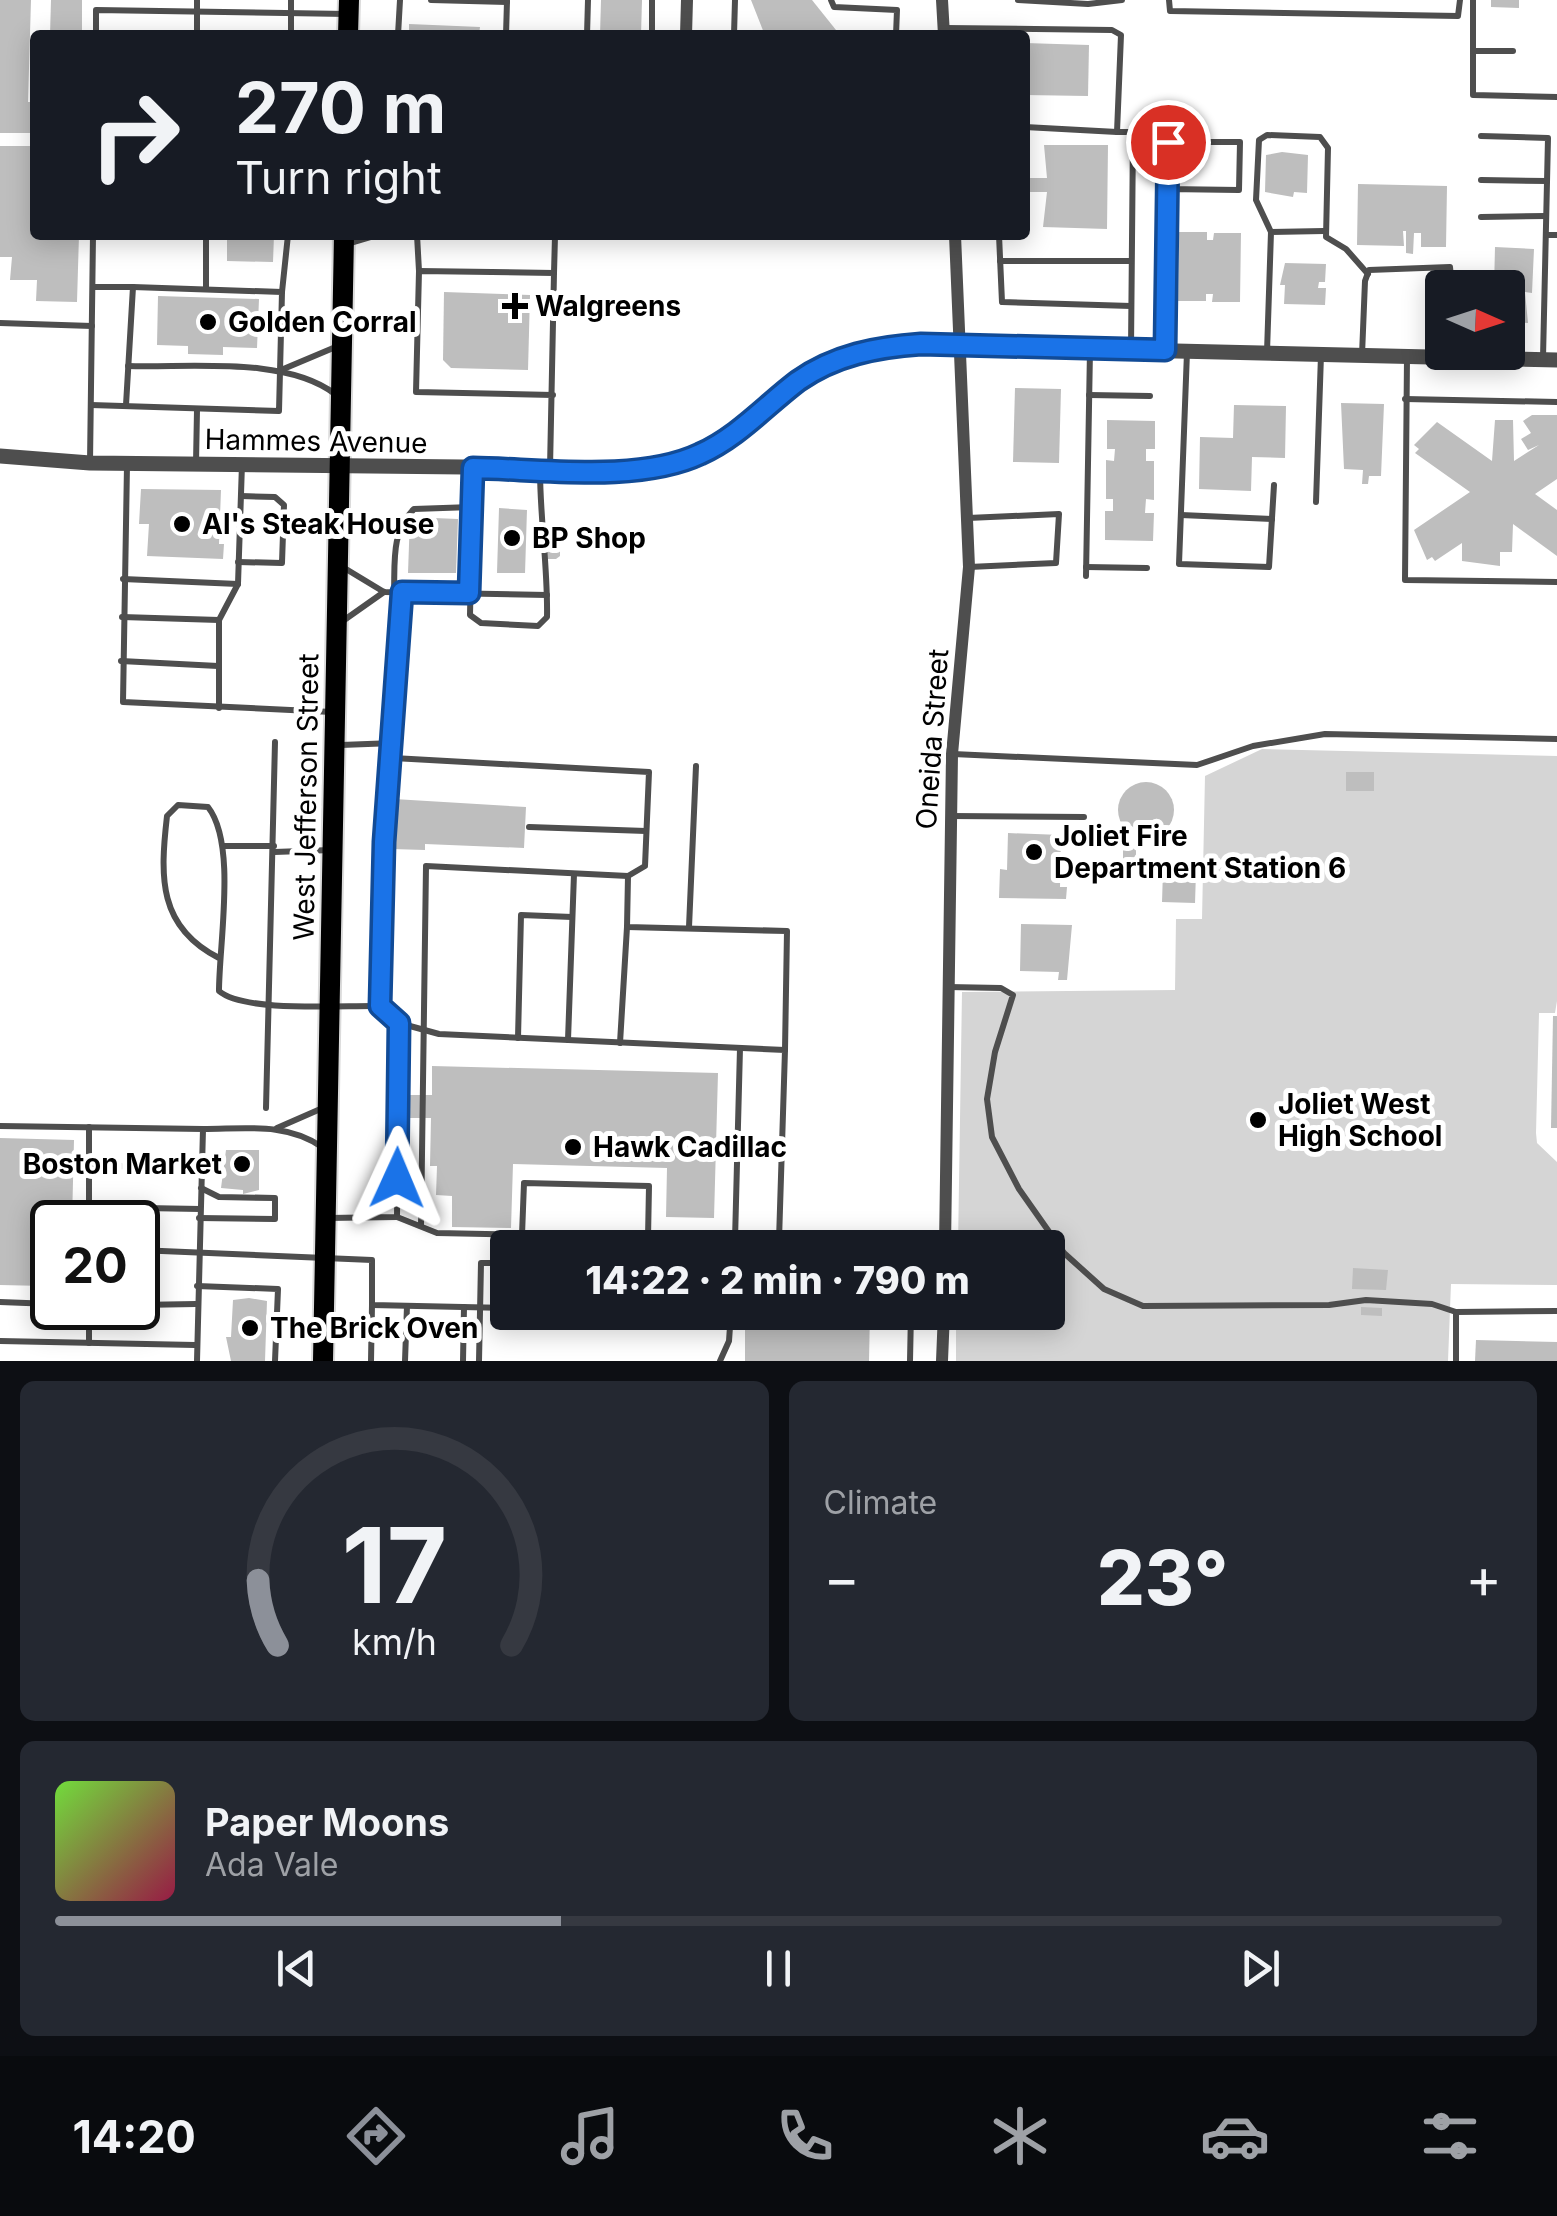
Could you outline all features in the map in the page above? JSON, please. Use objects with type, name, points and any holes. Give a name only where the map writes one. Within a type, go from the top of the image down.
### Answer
[{"type":"main road","name":"West Jefferson Street","points":[[322,1361],[344,240]]},
{"type":"street","points":[[686,30],[687,0]]},
{"type":"street","points":[[942,0],[944,30]]},
{"type":"street","name":"Oneida Street","points":[[945,1230],[952,754],[969,567],[955,240]]},
{"type":"street","name":"Hammes Avenue","points":[[0,456],[90,463],[650,469],[684,461],[723,442],[796,383],[831,362],[882,348],[961,346],[1425,356]]},
{"type":"street","name":"Hammes Avenue","points":[[1525,358],[1550,359]]},
{"type":"street","points":[[942,1361],[943,1330]]},
{"type":"lane","points":[[96,0],[96,30]]},
{"type":"lane","points":[[197,30],[198,0]]},
{"type":"lane","points":[[291,0],[291,30]]},
{"type":"lane","points":[[398,30],[400,0]]},
{"type":"lane","points":[[432,0],[507,1],[506,30]]},
{"type":"lane","points":[[588,0],[588,30]]},
{"type":"lane","points":[[652,0],[652,30]]},
{"type":"lane","points":[[734,30],[735,0]]},
{"type":"lane","points":[[832,0],[834,7],[897,10],[896,30]]},
{"type":"lane","points":[[1018,0],[1122,0]]},
{"type":"lane","points":[[1170,0],[1170,10],[1458,16],[1460,0]]},
{"type":"lane","points":[[1316,0],[1316,14]]},
{"type":"lane","points":[[1473,0],[1472,95],[1557,97]]},
{"type":"lane","points":[[96,10],[348,16]]},
{"type":"lane","points":[[1030,31],[1112,30],[1121,35],[1117,132]]},
{"type":"lane","points":[[1473,51],[1513,51]]},
{"type":"lane","points":[[1030,127],[1133,132],[1131,350]]},
{"type":"lane","points":[[1267,353],[1271,232],[1254,191],[1258,144],[1267,135],[1324,139],[1324,231],[1329,241],[1346,250],[1368,274]]},
{"type":"lane","points":[[1481,136],[1557,138]]},
{"type":"lane","points":[[1548,138],[1550,359]]},
{"type":"lane","points":[[1165,350],[1168,142],[1240,142],[1239,190],[1168,189]]},
{"type":"lane","points":[[1481,180],[1547,181]]},
{"type":"lane","points":[[1546,195],[1557,194]]},
{"type":"lane","points":[[1481,217],[1546,216]]},
{"type":"lane","points":[[1271,232],[1324,231]]},
{"type":"lane","points":[[1546,235],[1557,235]]},
{"type":"lane","points":[[90,463],[93,240]]},
{"type":"lane","points":[[206,240],[206,287]]},
{"type":"lane","points":[[90,405],[126,405],[132,410],[279,412],[287,240]]},
{"type":"lane","points":[[417,240],[416,392],[553,394]]},
{"type":"lane","points":[[473,468],[470,616],[476,622],[538,626],[547,617],[540,548],[553,394],[555,240]]},
{"type":"lane","points":[[999,240],[1002,302],[1131,306]]},
{"type":"lane","points":[[1000,260],[1131,261]]},
{"type":"lane","points":[[1362,355],[1370,270],[1450,270]]},
{"type":"lane","points":[[418,271],[554,273]]},
{"type":"lane","points":[[92,287],[282,292]]},
{"type":"lane","points":[[126,405],[133,287]]},
{"type":"lane","points":[[0,323],[92,326]]},
{"type":"lane","points":[[280,370],[316,359],[342,343]]},
{"type":"lane","points":[[1090,349],[1086,572],[1147,568]]},
{"type":"lane","points":[[1187,351],[1179,564],[1270,567],[1274,485]]},
{"type":"lane","points":[[1316,502],[1320,354]]},
{"type":"lane","points":[[1407,356],[1406,580],[1557,582]]},
{"type":"lane","points":[[128,366],[280,370],[316,380],[342,399]]},
{"type":"lane","points":[[1089,394],[1150,396]]},
{"type":"lane","points":[[1406,399],[1557,402]]},
{"type":"lane","points":[[196,464],[197,410]]},
{"type":"lane","points":[[127,463],[122,702],[335,712]]},
{"type":"lane","points":[[219,708],[219,620],[238,584],[242,464]]},
{"type":"lane","points":[[238,562],[282,562],[284,505],[275,497],[241,496]]},
{"type":"lane","points":[[380,1006],[384,842],[394,743],[396,544],[407,515],[414,509],[472,507]]},
{"type":"lane","points":[[968,518],[1060,514],[1056,563],[969,567]]},
{"type":"lane","points":[[1181,515],[1272,519]]},
{"type":"lane","points":[[338,565],[384,592],[547,594]]},
{"type":"lane","points":[[123,579],[238,584]]},
{"type":"lane","points":[[337,625],[384,592]]},
{"type":"lane","points":[[122,618],[219,620]]},
{"type":"lane","points":[[121,661],[218,666]]},
{"type":"lane","points":[[952,754],[1197,765],[1282,739],[1325,734],[1557,739]]},
{"type":"lane","points":[[266,1108],[275,742]]},
{"type":"lane","points":[[334,745],[394,743]]},
{"type":"lane","points":[[393,758],[648,772],[645,866],[628,876],[426,866],[420,1226]]},
{"type":"lane","points":[[688,927],[696,766]]},
{"type":"lane","points":[[219,958],[195,946],[176,923],[165,895],[167,816],[178,805],[208,807],[220,822],[223,846],[218,992],[228,998],[270,1004],[380,1006],[399,1023],[424,1030],[785,1050]]},
{"type":"lane","points":[[950,816],[1084,817]]},
{"type":"lane","points":[[529,826],[646,831]]},
{"type":"lane","points":[[223,846],[332,850]]},
{"type":"lane","points":[[568,1040],[574,874]]},
{"type":"lane","points":[[620,1043],[628,876]]},
{"type":"lane","points":[[518,1038],[521,915],[572,917]]},
{"type":"lane","points":[[627,927],[787,931],[779,1230]]},
{"type":"lane","points":[[947,987],[1001,988],[1013,995],[995,1052],[988,1100],[992,1137],[1019,1189],[1064,1253],[1104,1288],[1143,1306],[1329,1306],[1366,1300],[1432,1304],[1456,1312],[1557,1311]]},
{"type":"lane","points":[[397,1218],[399,1023]]},
{"type":"lane","points":[[735,1230],[740,1048]]},
{"type":"lane","points":[[276,1128],[327,1106]]},
{"type":"lane","points":[[0,1126],[276,1128],[300,1133],[326,1150]]},
{"type":"lane","points":[[89,1127],[89,1200]]},
{"type":"lane","points":[[197,1361],[203,1129]]},
{"type":"lane","points":[[89,1166],[202,1167]]},
{"type":"lane","points":[[522,1230],[524,1183],[650,1186],[648,1230]]},
{"type":"lane","points":[[160,1211],[275,1219],[275,1198],[220,1197],[200,1188]]},
{"type":"lane","points":[[325,1218],[397,1218],[437,1233],[490,1234]]},
{"type":"lane","points":[[160,1250],[372,1260],[371,1361]]},
{"type":"lane","points":[[479,1361],[481,1262],[490,1262]]},
{"type":"lane","points":[[197,1286],[278,1289],[275,1361]]},
{"type":"lane","points":[[0,1302],[30,1303]]},
{"type":"lane","points":[[160,1304],[196,1304]]},
{"type":"lane","points":[[372,1305],[490,1307]]},
{"type":"lane","points":[[405,1361],[407,1306]]},
{"type":"lane","points":[[463,1361],[464,1307]]},
{"type":"lane","points":[[1456,1312],[1456,1361]]},
{"type":"lane","points":[[89,1330],[89,1342]]},
{"type":"lane","points":[[720,1361],[730,1341],[730,1330]]},
{"type":"lane","points":[[910,1361],[911,1330]]},
{"type":"lane","points":[[0,1340],[195,1345]]},
{"type":"shaded area","name":"Joliet West High School","points":[[1262,749],[1557,756],[1557,1001],[1555,1013],[1539,1013],[1536,1133],[1537,1143],[1557,1162],[1557,1285],[1451,1284],[1448,1361],[956,1361],[956,1330],[1065,1330],[1065,1230],[958,1230],[962,992],[1175,990],[1176,919],[1202,919],[1205,776]]},
{"type":"building","points":[[0,0],[31,0],[30,133],[0,133]]},
{"type":"building","points":[[51,0],[82,0],[82,30],[50,30]]},
{"type":"building","points":[[601,0],[642,0],[641,30],[600,30]]},
{"type":"building","points":[[751,0],[812,0],[836,30],[763,30]]},
{"type":"building","points":[[1491,0],[1519,0],[1519,8],[1491,7]]},
{"type":"building","points":[[409,24],[480,27],[480,30],[409,30]]},
{"type":"building","points":[[1030,43],[1089,45],[1088,96],[1030,95]]},
{"type":"building","points":[[1044,145],[1108,145],[1107,229],[1043,227],[1047,192],[1030,192],[1030,178],[1047,178]]},
{"type":"building","points":[[0,146],[30,146],[30,240],[79,240],[77,302],[36,301],[37,280],[10,280],[12,257],[0,257]]},
{"type":"building","points":[[1266,155],[1308,155],[1307,193],[1294,192],[1293,197],[1265,192]]},
{"type":"building","points":[[1358,184],[1447,186],[1446,247],[1421,247],[1421,233],[1414,233],[1413,254],[1406,253],[1406,231],[1404,246],[1357,245]]},
{"type":"building","points":[[1179,232],[1207,232],[1207,240],[1213,240],[1214,233],[1241,233],[1240,302],[1212,302],[1213,294],[1206,294],[1206,301],[1178,301]]},
{"type":"building","points":[[227,240],[274,240],[273,262],[227,261]]},
{"type":"building","points":[[1495,247],[1534,249],[1532,293],[1525,292],[1525,270],[1494,270]]},
{"type":"building","points":[[1285,263],[1326,264],[1325,282],[1319,282],[1318,288],[1326,288],[1325,305],[1284,304],[1285,285],[1280,285]]},
{"type":"building","name":"Walgreens","points":[[444,292],[530,295],[528,370],[451,368],[443,360]]},
{"type":"building","name":"Golden Corral","points":[[158,296],[259,299],[257,348],[223,347],[223,355],[188,354],[188,346],[157,345]]},
{"type":"building","points":[[1015,388],[1061,389],[1059,463],[1013,462]]},
{"type":"building","points":[[1341,403],[1384,404],[1381,476],[1369,476],[1368,484],[1362,484],[1363,470],[1344,469]]},
{"type":"building","points":[[1234,405],[1286,406],[1285,458],[1252,457],[1251,491],[1199,489],[1200,437],[1233,438]]},
{"type":"building","points":[[1532,415],[1557,415],[1557,479],[1535,494],[1557,510],[1557,556],[1513,524],[1512,552],[1500,552],[1500,566],[1462,561],[1462,543],[1435,561],[1432,557],[1427,560],[1414,530],[1470,492],[1415,453],[1419,449],[1414,445],[1437,422],[1492,461],[1495,420],[1513,420],[1514,461],[1539,445],[1528,450],[1521,439],[1531,433],[1523,421]]},
{"type":"building","points":[[1107,420],[1155,421],[1155,449],[1146,449],[1146,461],[1154,461],[1154,500],[1146,499],[1145,513],[1154,513],[1153,541],[1105,540],[1105,511],[1113,511],[1113,499],[1106,499],[1106,460],[1114,461],[1115,449],[1107,449]]},
{"type":"building","name":"Al's Steak House","points":[[141,489],[221,490],[219,544],[224,544],[223,559],[147,556],[149,524],[139,524]]},
{"type":"building","name":"BP Shop","points":[[499,508],[527,510],[525,573],[497,573]]},
{"type":"building","points":[[410,517],[458,519],[456,573],[408,573]]},
{"type":"building","points":[[545,534],[560,537],[560,556],[556,559],[545,559]]},
{"type":"building","points":[[1346,772],[1374,772],[1374,791],[1346,791]]},
{"type":"building","points":[[1146,782],[1166,790],[1174,810],[1166,830],[1146,838],[1126,830],[1118,810],[1126,790]]},
{"type":"building","points":[[394,799],[526,807],[524,848],[425,844],[425,850],[392,849]]},
{"type":"building","name":"Joliet Fire Department Station 6","points":[[1008,833],[1061,835],[1060,887],[1067,887],[1066,899],[999,898],[1000,869],[1007,870]]},
{"type":"building","points":[[1123,846],[1136,847],[1136,866],[1123,859]]},
{"type":"building","points":[[1163,871],[1196,872],[1195,903],[1162,902]]},
{"type":"building","points":[[1021,924],[1072,925],[1067,980],[1058,980],[1059,972],[1020,971]]},
{"type":"building","points":[[1553,1016],[1557,1016],[1557,1128],[1551,1128]]},
{"type":"building","name":"Hawk Cadillac","points":[[432,1066],[718,1073],[714,1218],[666,1217],[667,1168],[513,1164],[511,1228],[452,1227],[452,1196],[436,1195],[437,1166],[430,1166],[431,1118],[408,1118],[408,1095],[432,1095]]},
{"type":"building","points":[[0,1138],[74,1140],[73,1200],[30,1200],[30,1286],[0,1285]]},
{"type":"building","name":"Boston Market","points":[[226,1150],[259,1150],[259,1190],[243,1194],[243,1190],[221,1188]]},
{"type":"building","points":[[1353,1268],[1388,1270],[1386,1290],[1352,1289]]},
{"type":"building","name":"The Brick Oven","points":[[233,1300],[267,1301],[265,1361],[231,1361],[226,1337],[231,1337]]},
{"type":"building","points":[[1361,1307],[1382,1308],[1382,1316],[1361,1315]]},
{"type":"building","points":[[745,1330],[870,1330],[869,1361],[745,1361]]},
{"type":"building","points":[[1476,1340],[1557,1342],[1557,1361],[1475,1361]]},
{"type":"place","name":"Walgreens","points":[[515,306]]},
{"type":"place","name":"Golden Corral","points":[[208,322]]},
{"type":"place","name":"Al's Steak House","points":[[182,524]]},
{"type":"place","name":"BP Shop","points":[[512,538]]},
{"type":"place","name":"Joliet Fire Department Station 6","points":[[1034,852]]},
{"type":"place","name":"Joliet West High School","points":[[1258,1120]]},
{"type":"place","name":"Hawk Cadillac","points":[[573,1147]]},
{"type":"place","name":"Boston Market","points":[[242,1164]]},
{"type":"place","name":"The Brick Oven","points":[[250,1328]]},
{"type":"route","points":[[397,1178],[399,1023],[380,1006],[384,842],[402,592],[469,593],[473,468],[650,469],[684,461],[723,442],[812,372],[846,356],[882,348],[921,344],[1165,350],[1168,142]]}]
